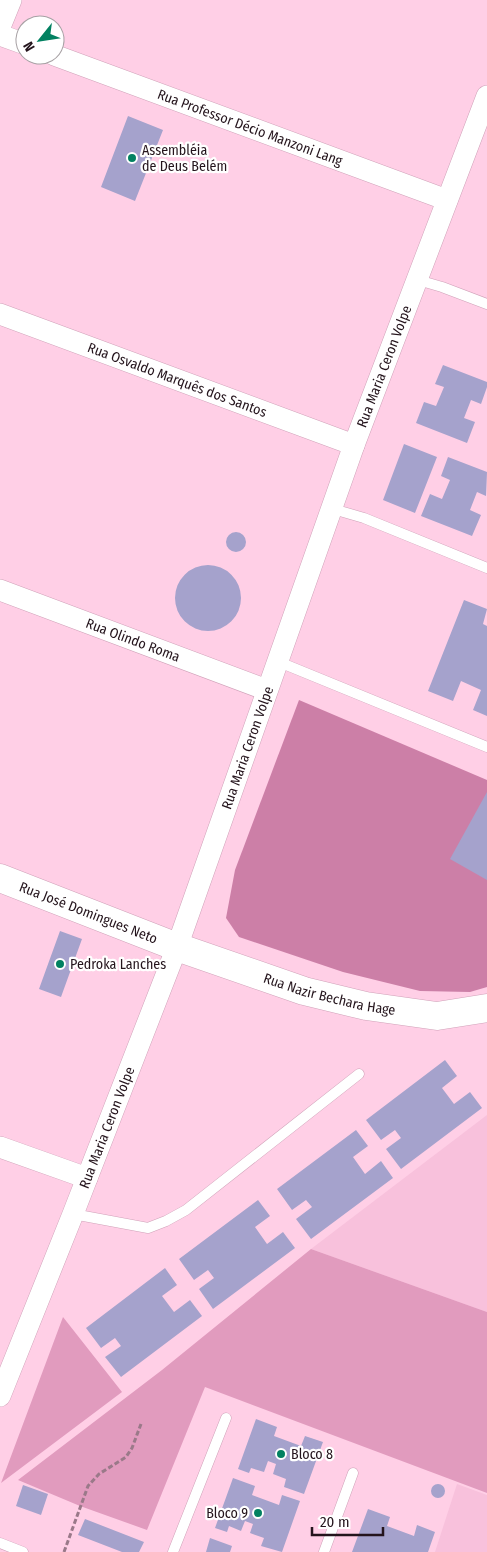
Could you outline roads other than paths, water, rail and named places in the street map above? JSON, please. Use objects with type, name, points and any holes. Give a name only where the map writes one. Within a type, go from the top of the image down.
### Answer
[{"type":"street","points":[[0,27],[10,0]]},
{"type":"street","points":[[0,35],[15,40]]},
{"type":"street","name":"Rua Professor Décio Manzoni Lang","points":[[65,59],[447,200]]},
{"type":"street","name":"Rua Maria Ceron Volpe","points":[[0,1396],[177,947],[354,445],[487,96]]},
{"type":"street","name":"Rua Osvaldo Marquês dos Santos","points":[[0,314],[354,445]]},
{"type":"street","name":"Rua Olindo Roma","points":[[0,590],[267,690]]},
{"type":"street","name":"Rua José Domingues Neto","points":[[0,878],[177,947]]},
{"type":"street","name":"Rua Nazir Bechara Hage","points":[[177,947],[304,991],[366,1006],[437,1016],[487,1008]]},
{"type":"street","points":[[0,1147],[87,1178]]},
{"type":"lane","points":[[418,280],[442,286],[487,304]]},
{"type":"lane","points":[[333,509],[364,518],[487,568]]},
{"type":"lane","points":[[278,662],[357,692],[487,747]]},
{"type":"lane","points":[[73,1214],[148,1228],[166,1221],[194,1204],[359,1074]]},
{"type":"lane","points":[[173,1552],[226,1418]]},
{"type":"lane","points":[[324,1552],[353,1473]]},
{"type":"lane","points":[[0,1543],[22,1552]]},
{"type":"place","name":"Assembléia de Deus Belém","points":[[132,158]]},
{"type":"place","name":"Pedroka Lanches","points":[[60,964]]},
{"type":"place","name":"Bloco 8","points":[[281,1454]]},
{"type":"place","name":"Bloco 9","points":[[258,1513]]}]
